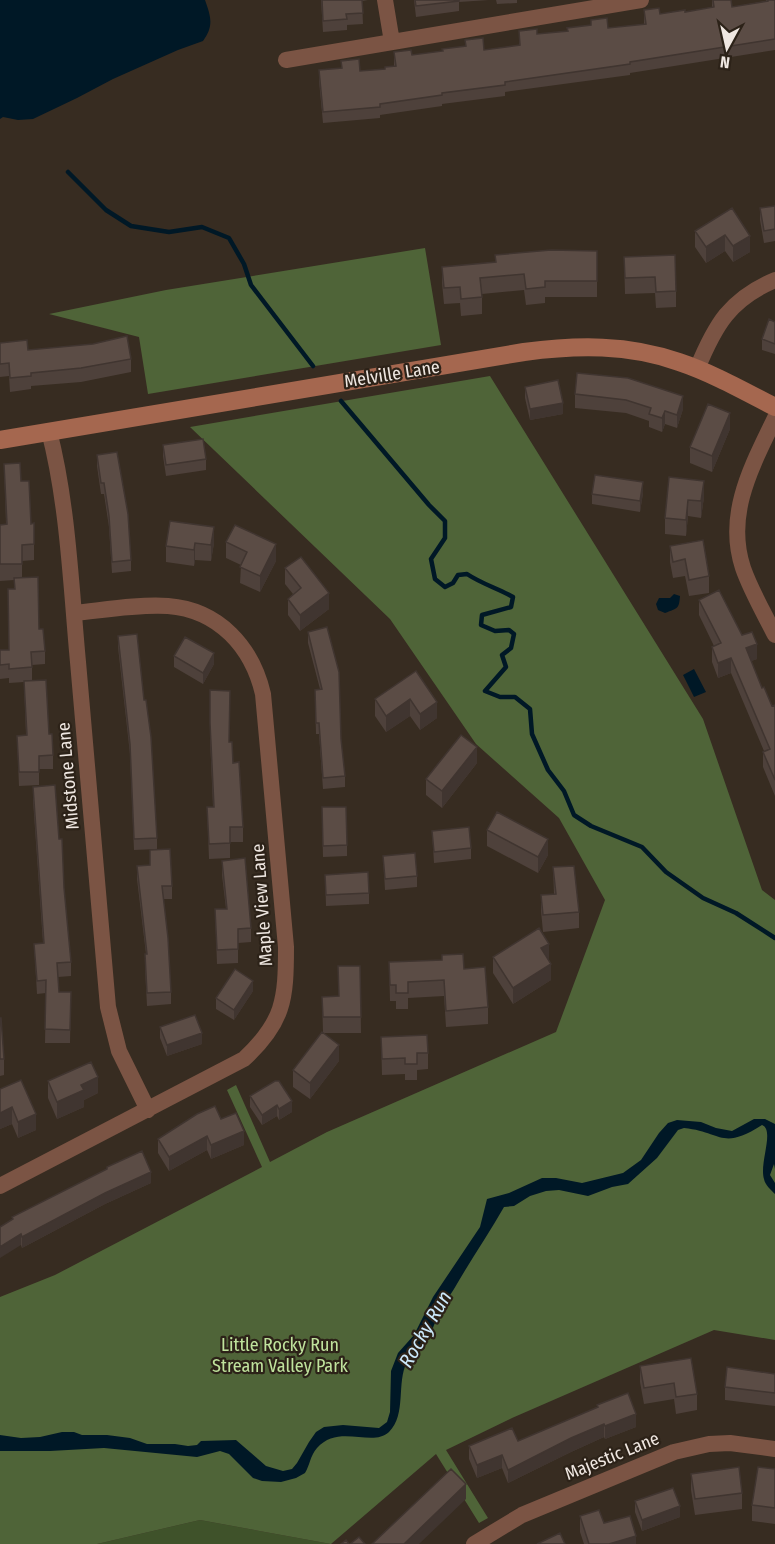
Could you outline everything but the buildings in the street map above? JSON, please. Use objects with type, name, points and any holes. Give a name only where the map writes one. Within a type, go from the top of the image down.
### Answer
[{"type":"street","points":[[385,0],[392,42]]},
{"type":"street","points":[[286,60],[641,0]]},
{"type":"street","points":[[697,369],[704,351],[725,315],[746,295],[775,280]]},
{"type":"street","name":"Melville Lane","points":[[0,440],[560,347],[607,347],[640,351],[674,360],[775,406]]},
{"type":"street","points":[[775,418],[742,489],[737,521],[743,568],[775,635]]},
{"type":"street","name":"Midstone Lane","points":[[49,431],[61,497],[75,613],[108,1007],[119,1051],[148,1110]]},
{"type":"street","name":"Maple View Lane","points":[[0,1186],[244,1059],[268,1033],[282,1006],[286,988],[286,947],[263,694],[256,670],[245,649],[229,632],[210,618],[188,609],[160,606],[75,613]]},
{"type":"street","name":"Majestic Lane","points":[[474,1544],[522,1515],[674,1452],[694,1446],[730,1443],[775,1449]]},
{"type":"green space","points":[[425,248],[441,345],[148,394],[139,337],[49,314],[166,290]]},
{"type":"green space","name":"Little Rocky Run Stream Valley Park","points":[[490,376],[703,719],[762,890],[775,900],[775,1340],[714,1330],[512,1418],[446,1450],[488,1518],[479,1523],[436,1454],[331,1544],[200,1520],[97,1544],[0,1544],[0,1297],[55,1275],[262,1167],[227,1090],[236,1085],[270,1162],[327,1132],[556,1032],[605,900],[559,818],[476,744],[390,619],[190,427]]},
{"type":"green space","points":[[200,1520],[331,1544],[97,1544]]},
{"type":"water","points":[[0,0],[205,0],[210,16],[210,26],[203,41],[113,79],[33,119],[18,120],[3,117],[0,119]]},
{"type":"water","points":[[674,594],[680,596],[677,607],[665,613],[658,610],[656,604],[659,598],[670,598]]},
{"type":"water","points":[[694,669],[706,692],[694,697],[683,675]]},
{"type":"water","name":"Rocky Run","points":[[754,1119],[765,1119],[775,1124],[775,1169],[774,1164],[770,1175],[775,1183],[775,1194],[764,1179],[763,1165],[767,1133],[766,1128],[762,1125],[748,1133],[730,1138],[684,1128],[678,1130],[657,1158],[628,1184],[588,1196],[559,1190],[546,1191],[530,1196],[514,1206],[504,1207],[447,1301],[426,1341],[407,1362],[402,1379],[398,1416],[389,1432],[374,1438],[345,1436],[326,1441],[315,1451],[305,1473],[296,1478],[281,1482],[253,1478],[229,1454],[220,1451],[197,1457],[104,1448],[0,1451],[0,1435],[21,1438],[62,1432],[130,1438],[147,1444],[188,1446],[197,1445],[201,1441],[236,1440],[266,1466],[283,1471],[292,1469],[316,1432],[324,1427],[343,1425],[379,1428],[387,1422],[390,1412],[391,1371],[398,1353],[414,1335],[433,1297],[480,1227],[487,1199],[509,1193],[542,1178],[582,1183],[623,1173],[641,1160],[668,1123],[677,1120],[701,1122],[732,1131]]},
{"type":"waterway","points":[[68,172],[106,210],[131,226],[169,232],[202,227],[229,238],[244,264],[251,285],[313,366]]},
{"type":"waterway","points":[[341,401],[445,521],[445,538],[431,559],[435,579],[445,587],[453,583],[458,575],[467,574],[513,597],[511,607],[482,615],[481,625],[495,631],[509,630],[514,634],[511,648],[502,655],[506,667],[485,691],[500,697],[515,697],[530,709],[532,734],[548,770],[564,791],[574,815],[591,826],[642,847],[666,872],[703,898],[736,913],[775,938]]}]
